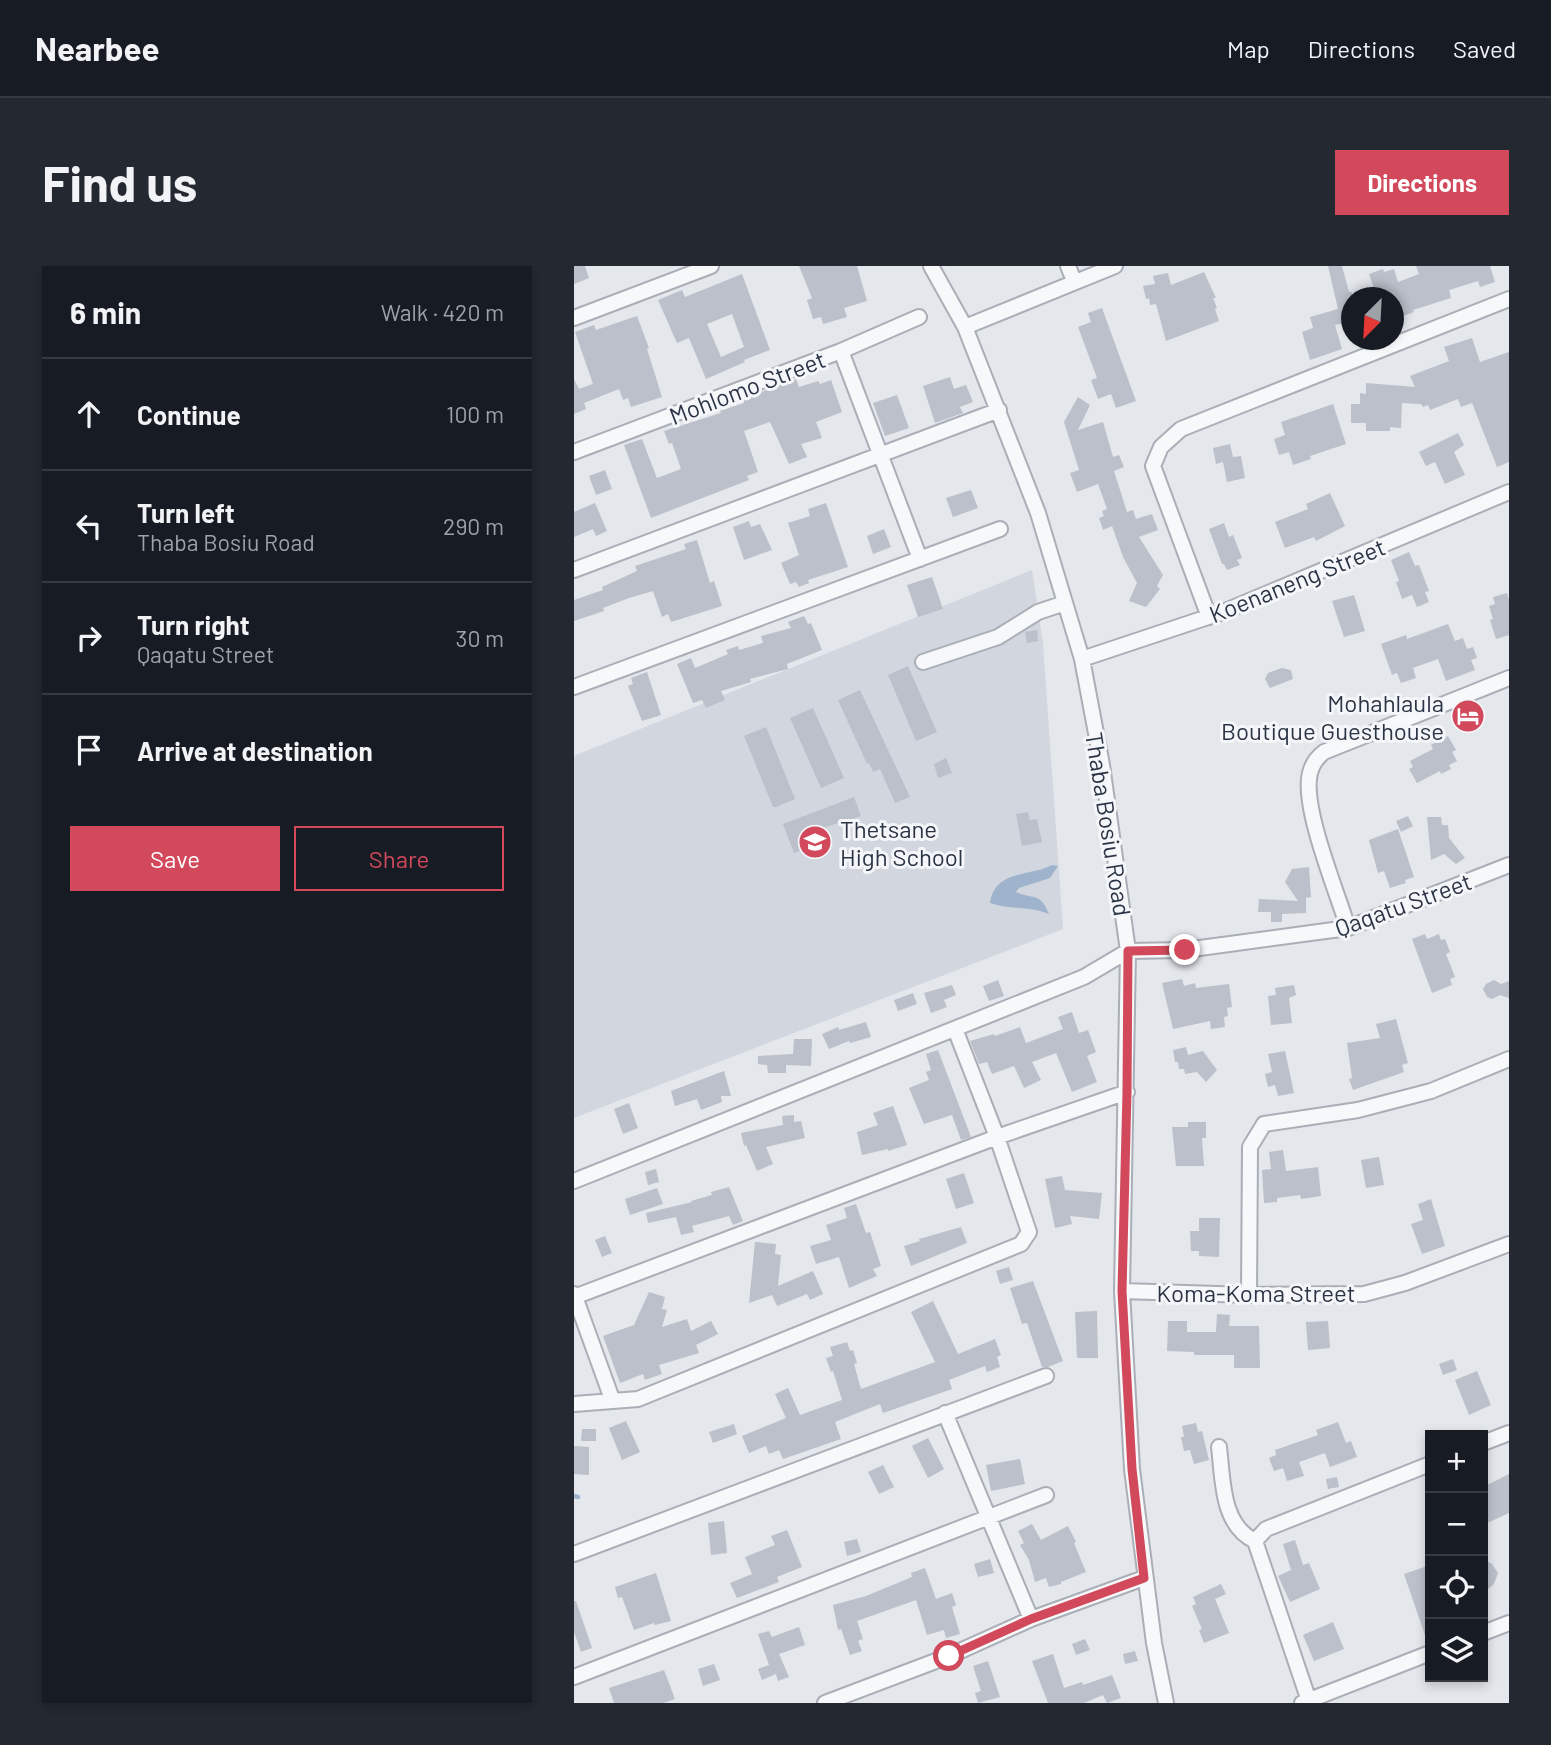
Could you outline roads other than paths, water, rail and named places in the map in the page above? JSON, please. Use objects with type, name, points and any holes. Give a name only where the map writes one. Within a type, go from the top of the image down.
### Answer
[{"type":"street","points":[[574,318],[711,266]]},
{"type":"street","name":"Thaba Bosiu Road","points":[[931,266],[965,327],[1038,513],[1082,659],[1102,765],[1128,951],[1122,1291],[1132,1469],[1144,1578],[1166,1703]]},
{"type":"street","points":[[1068,266],[1073,281]]},
{"type":"street","points":[[965,327],[1115,266]]},
{"type":"street","points":[[1209,617],[1153,466],[1161,446],[1181,429],[1509,299]]},
{"type":"street","name":"Mohlomo Street","points":[[574,452],[841,351],[919,317]]},
{"type":"street","points":[[841,351],[920,559]]},
{"type":"street","points":[[574,570],[999,410]]},
{"type":"street","name":"Koenaneng Street","points":[[1082,659],[1209,617],[1509,492]]},
{"type":"street","points":[[574,687],[1000,529]]},
{"type":"street","points":[[923,662],[998,637],[1038,611],[1065,603]]},
{"type":"street","points":[[1348,929],[1318,836],[1310,799],[1308,783],[1314,761],[1324,752],[1509,678]]},
{"type":"street","name":"Qaqatu Street","points":[[1128,951],[1185,950],[1348,929],[1509,865]]},
{"type":"street","points":[[574,1181],[1084,977],[1128,951]]},
{"type":"street","points":[[574,1404],[638,1399],[1021,1244],[1029,1231],[997,1137],[955,1029]]},
{"type":"street","points":[[1249,1295],[1250,1147],[1264,1124],[1358,1110],[1431,1091],[1509,1059]]},
{"type":"street","points":[[612,1399],[574,1296],[997,1137],[1127,1092]]},
{"type":"street","name":"Koma-Koma Street","points":[[1122,1291],[1249,1295],[1364,1294],[1405,1283],[1509,1244]]},
{"type":"street","points":[[574,1554],[1046,1376]]},
{"type":"street","points":[[945,1413],[1031,1619]]},
{"type":"street","points":[[1488,1442],[1509,1433]]},
{"type":"street","points":[[1219,1447],[1227,1510],[1243,1535],[1255,1541],[1305,1702],[1425,1655]]},
{"type":"street","points":[[1255,1541],[1266,1529],[1425,1466]]},
{"type":"street","points":[[574,1677],[1046,1496]]},
{"type":"street","points":[[825,1703],[949,1656],[1031,1619],[1144,1578]]},
{"type":"street","points":[[1488,1631],[1509,1623]]},
{"type":"water","points":[[1052,865],[1058,866],[1050,878],[1019,888],[1016,892],[1039,899],[1049,914],[990,903],[993,892],[1006,879]]},
{"type":"waterway","points":[[574,1496],[578,1497]]},
{"type":"place","name":"Mohahlaula Boutique Guesthouse","points":[[1468,716]]},
{"type":"place","name":"Thetsane High School","points":[[815,842]]}]
